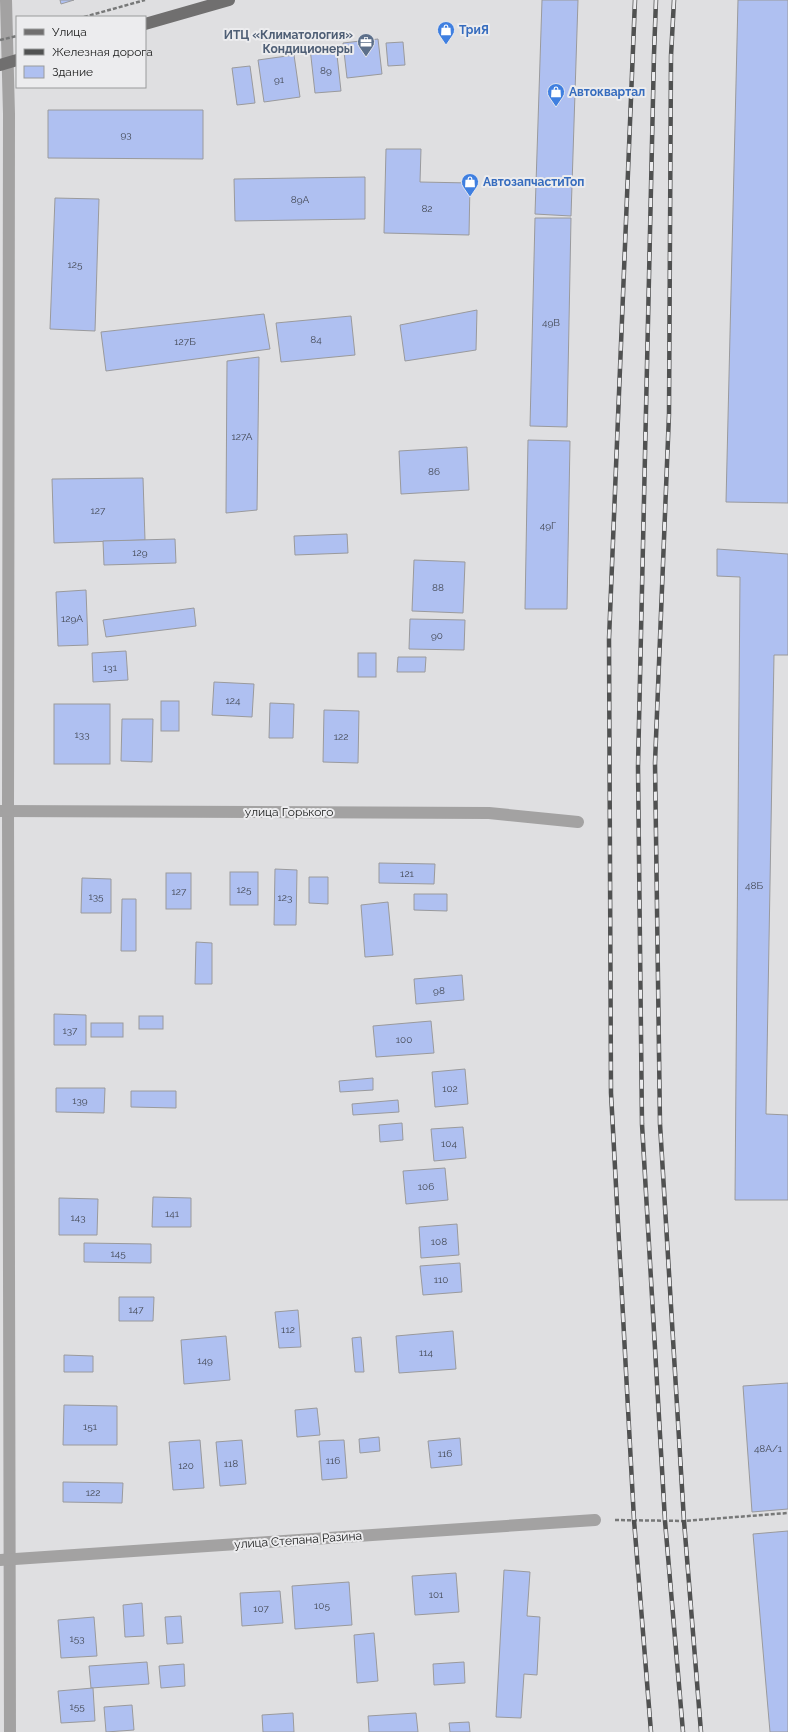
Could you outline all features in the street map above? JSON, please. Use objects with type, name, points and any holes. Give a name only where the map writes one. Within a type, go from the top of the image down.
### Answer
[{"type":"main road","points":[[146,24],[229,0]]},
{"type":"main road","points":[[0,65],[16,60]]},
{"type":"street","points":[[6,0],[9,114],[4,811],[5,1560],[10,1732]]},
{"type":"street","name":"улица Горького","points":[[4,811],[489,813],[578,822]]},
{"type":"street","name":"улица Степана Разина","points":[[5,1560],[595,1520]]},
{"type":"path","points":[[88,16],[145,0]]},
{"type":"path","points":[[0,40],[16,36]]},
{"type":"path","points":[[595,1520],[684,1521],[788,1513]]},
{"type":"building","points":[[60,0],[74,0],[61,4]]},
{"type":"building","name":"Автоквартал","points":[[542,0],[578,0],[571,216],[535,214]]},
{"type":"building","points":[[738,0],[788,0],[788,503],[726,502]]},
{"type":"building","points":[[378,39],[382,74],[347,78],[343,43]]},
{"type":"building","points":[[403,42],[405,65],[388,66],[386,43]]},
{"type":"building","points":[[336,46],[341,91],[315,93],[310,48]]},
{"type":"building","points":[[294,55],[300,97],[264,102],[258,60]]},
{"type":"building","points":[[250,66],[255,103],[237,105],[232,68]]},
{"type":"building","points":[[48,110],[203,110],[203,159],[48,158]]},
{"type":"building","points":[[386,149],[421,149],[420,182],[470,183],[469,235],[384,233]]},
{"type":"building","points":[[365,177],[365,219],[235,221],[234,179]]},
{"type":"building","points":[[55,198],[99,199],[95,331],[50,329]]},
{"type":"building","points":[[535,218],[571,218],[567,427],[530,426]]},
{"type":"building","points":[[477,310],[476,350],[405,361],[400,325]]},
{"type":"building","points":[[264,314],[270,349],[106,371],[101,332]]},
{"type":"building","points":[[351,316],[355,355],[281,362],[276,323]]},
{"type":"building","points":[[259,357],[257,510],[226,513],[227,361]]},
{"type":"building","points":[[528,440],[570,441],[567,609],[525,609]]},
{"type":"building","points":[[467,447],[469,490],[401,494],[399,451]]},
{"type":"building","points":[[143,478],[145,540],[54,543],[52,479]]},
{"type":"building","points":[[347,534],[348,553],[295,555],[294,536]]},
{"type":"building","points":[[175,539],[176,563],[104,565],[103,541]]},
{"type":"building","points":[[717,549],[788,554],[788,655],[774,655],[766,1114],[788,1115],[788,1200],[735,1200],[740,577],[717,576]]},
{"type":"building","points":[[414,560],[465,562],[463,613],[412,611]]},
{"type":"building","points":[[86,590],[88,645],[58,646],[56,592]]},
{"type":"building","points":[[194,608],[196,626],[106,637],[103,620]]},
{"type":"building","points":[[410,619],[465,620],[464,650],[409,649]]},
{"type":"building","points":[[126,651],[128,680],[93,682],[92,653]]},
{"type":"building","points":[[358,653],[376,653],[376,677],[358,677]]},
{"type":"building","points":[[398,657],[426,657],[425,672],[397,672]]},
{"type":"building","points":[[214,682],[254,684],[252,717],[212,715]]},
{"type":"building","points":[[161,701],[179,701],[179,731],[161,731]]},
{"type":"building","points":[[270,703],[294,704],[293,738],[269,738]]},
{"type":"building","points":[[54,704],[110,704],[110,764],[54,764]]},
{"type":"building","points":[[324,710],[359,711],[358,763],[323,762]]},
{"type":"building","points":[[122,719],[153,719],[152,762],[121,761]]},
{"type":"building","points":[[379,863],[435,864],[434,884],[379,883]]},
{"type":"building","points":[[275,869],[297,870],[296,925],[274,925]]},
{"type":"building","points":[[230,872],[258,872],[258,905],[230,905]]},
{"type":"building","points":[[166,873],[191,873],[191,909],[166,909]]},
{"type":"building","points":[[309,877],[328,877],[328,904],[309,903]]},
{"type":"building","points":[[82,878],[111,879],[111,913],[81,913]]},
{"type":"building","points":[[414,894],[447,894],[447,911],[414,910]]},
{"type":"building","points":[[122,899],[136,899],[136,951],[121,951]]},
{"type":"building","points":[[388,902],[393,955],[365,957],[361,905]]},
{"type":"building","points":[[196,942],[212,943],[212,984],[195,984]]},
{"type":"building","points":[[462,975],[464,1000],[416,1004],[414,979]]},
{"type":"building","points":[[54,1014],[86,1015],[86,1045],[54,1045]]},
{"type":"building","points":[[139,1016],[163,1016],[163,1029],[139,1029]]},
{"type":"building","points":[[431,1021],[434,1053],[376,1057],[373,1026]]},
{"type":"building","points":[[91,1023],[123,1023],[123,1037],[91,1037]]},
{"type":"building","points":[[465,1069],[468,1104],[435,1107],[432,1072]]},
{"type":"building","points":[[373,1078],[373,1090],[340,1092],[339,1081]]},
{"type":"building","points":[[56,1088],[105,1088],[104,1113],[56,1112]]},
{"type":"building","points":[[131,1091],[176,1091],[176,1108],[131,1107]]},
{"type":"building","points":[[398,1100],[399,1112],[353,1115],[352,1104]]},
{"type":"building","points":[[402,1123],[403,1140],[380,1142],[379,1125]]},
{"type":"building","points":[[463,1127],[466,1158],[434,1161],[431,1129]]},
{"type":"building","points":[[445,1168],[448,1200],[406,1204],[403,1171]]},
{"type":"building","points":[[153,1197],[191,1198],[191,1227],[152,1227]]},
{"type":"building","points":[[59,1198],[98,1199],[97,1235],[59,1235]]},
{"type":"building","points":[[457,1224],[459,1255],[421,1258],[419,1227]]},
{"type":"building","points":[[84,1243],[151,1244],[151,1263],[84,1262]]},
{"type":"building","points":[[460,1263],[462,1292],[423,1295],[420,1266]]},
{"type":"building","points":[[119,1297],[154,1297],[153,1321],[119,1321]]},
{"type":"building","points":[[298,1310],[301,1347],[279,1348],[275,1312]]},
{"type":"building","points":[[453,1331],[456,1369],[399,1373],[396,1336]]},
{"type":"building","points":[[226,1336],[230,1380],[184,1384],[181,1340]]},
{"type":"building","points":[[361,1337],[364,1372],[355,1372],[352,1338]]},
{"type":"building","points":[[64,1355],[93,1356],[93,1372],[64,1372]]},
{"type":"building","points":[[788,1383],[788,1509],[752,1512],[743,1386]]},
{"type":"building","points":[[64,1405],[117,1406],[117,1445],[63,1445]]},
{"type":"building","points":[[317,1408],[320,1435],[297,1437],[295,1410]]},
{"type":"building","points":[[379,1437],[380,1451],[360,1453],[359,1439]]},
{"type":"building","points":[[460,1438],[462,1465],[431,1468],[428,1441]]},
{"type":"building","points":[[200,1440],[204,1488],[173,1490],[169,1442]]},
{"type":"building","points":[[242,1440],[246,1484],[220,1486],[216,1442]]},
{"type":"building","points":[[344,1440],[347,1478],[322,1480],[319,1441]]},
{"type":"building","points":[[63,1482],[123,1483],[122,1503],[63,1502]]},
{"type":"building","points":[[788,1531],[788,1732],[770,1732],[753,1534]]},
{"type":"building","points":[[504,1570],[530,1572],[527,1616],[540,1617],[537,1675],[524,1674],[521,1718],[496,1717]]},
{"type":"building","points":[[456,1573],[459,1612],[415,1615],[412,1576]]},
{"type":"building","points":[[349,1582],[352,1625],[295,1629],[292,1586]]},
{"type":"building","points":[[280,1591],[283,1623],[242,1626],[240,1593]]},
{"type":"building","points":[[142,1603],[144,1636],[125,1637],[123,1605]]},
{"type":"building","points":[[181,1616],[183,1643],[167,1644],[165,1617]]},
{"type":"building","points":[[94,1617],[97,1656],[61,1658],[58,1620]]},
{"type":"building","points":[[374,1633],[378,1681],[357,1683],[354,1635]]},
{"type":"building","points":[[147,1662],[149,1684],[91,1688],[89,1666]]},
{"type":"building","points":[[464,1662],[465,1683],[434,1685],[433,1664]]},
{"type":"building","points":[[184,1664],[185,1686],[161,1688],[159,1666]]},
{"type":"building","points":[[93,1688],[95,1721],[61,1723],[58,1691]]},
{"type":"building","points":[[132,1705],[134,1730],[106,1732],[104,1707]]},
{"type":"building","points":[[293,1713],[294,1732],[263,1732],[262,1715]]},
{"type":"building","points":[[416,1713],[418,1732],[369,1732],[368,1716]]},
{"type":"building","points":[[469,1722],[470,1732],[450,1732],[449,1723]]},
{"type":"railway","points":[[635,0],[609,639],[611,1093],[634,1520],[651,1732]]},
{"type":"railway","points":[[656,0],[638,767],[642,1124],[665,1521],[683,1732]]},
{"type":"railway","points":[[674,0],[671,56],[669,414],[655,763],[660,1124],[684,1521],[701,1732]]},
{"type":"place","name":"ТриЯ","points":[[446,45]]},
{"type":"place","name":"ИТЦ «Климатология» Кондиционеры","points":[[366,57]]},
{"type":"place","name":"Автоквартал","points":[[556,107]]},
{"type":"place","name":"АвтозапчастиТоп","points":[[470,197]]}]
